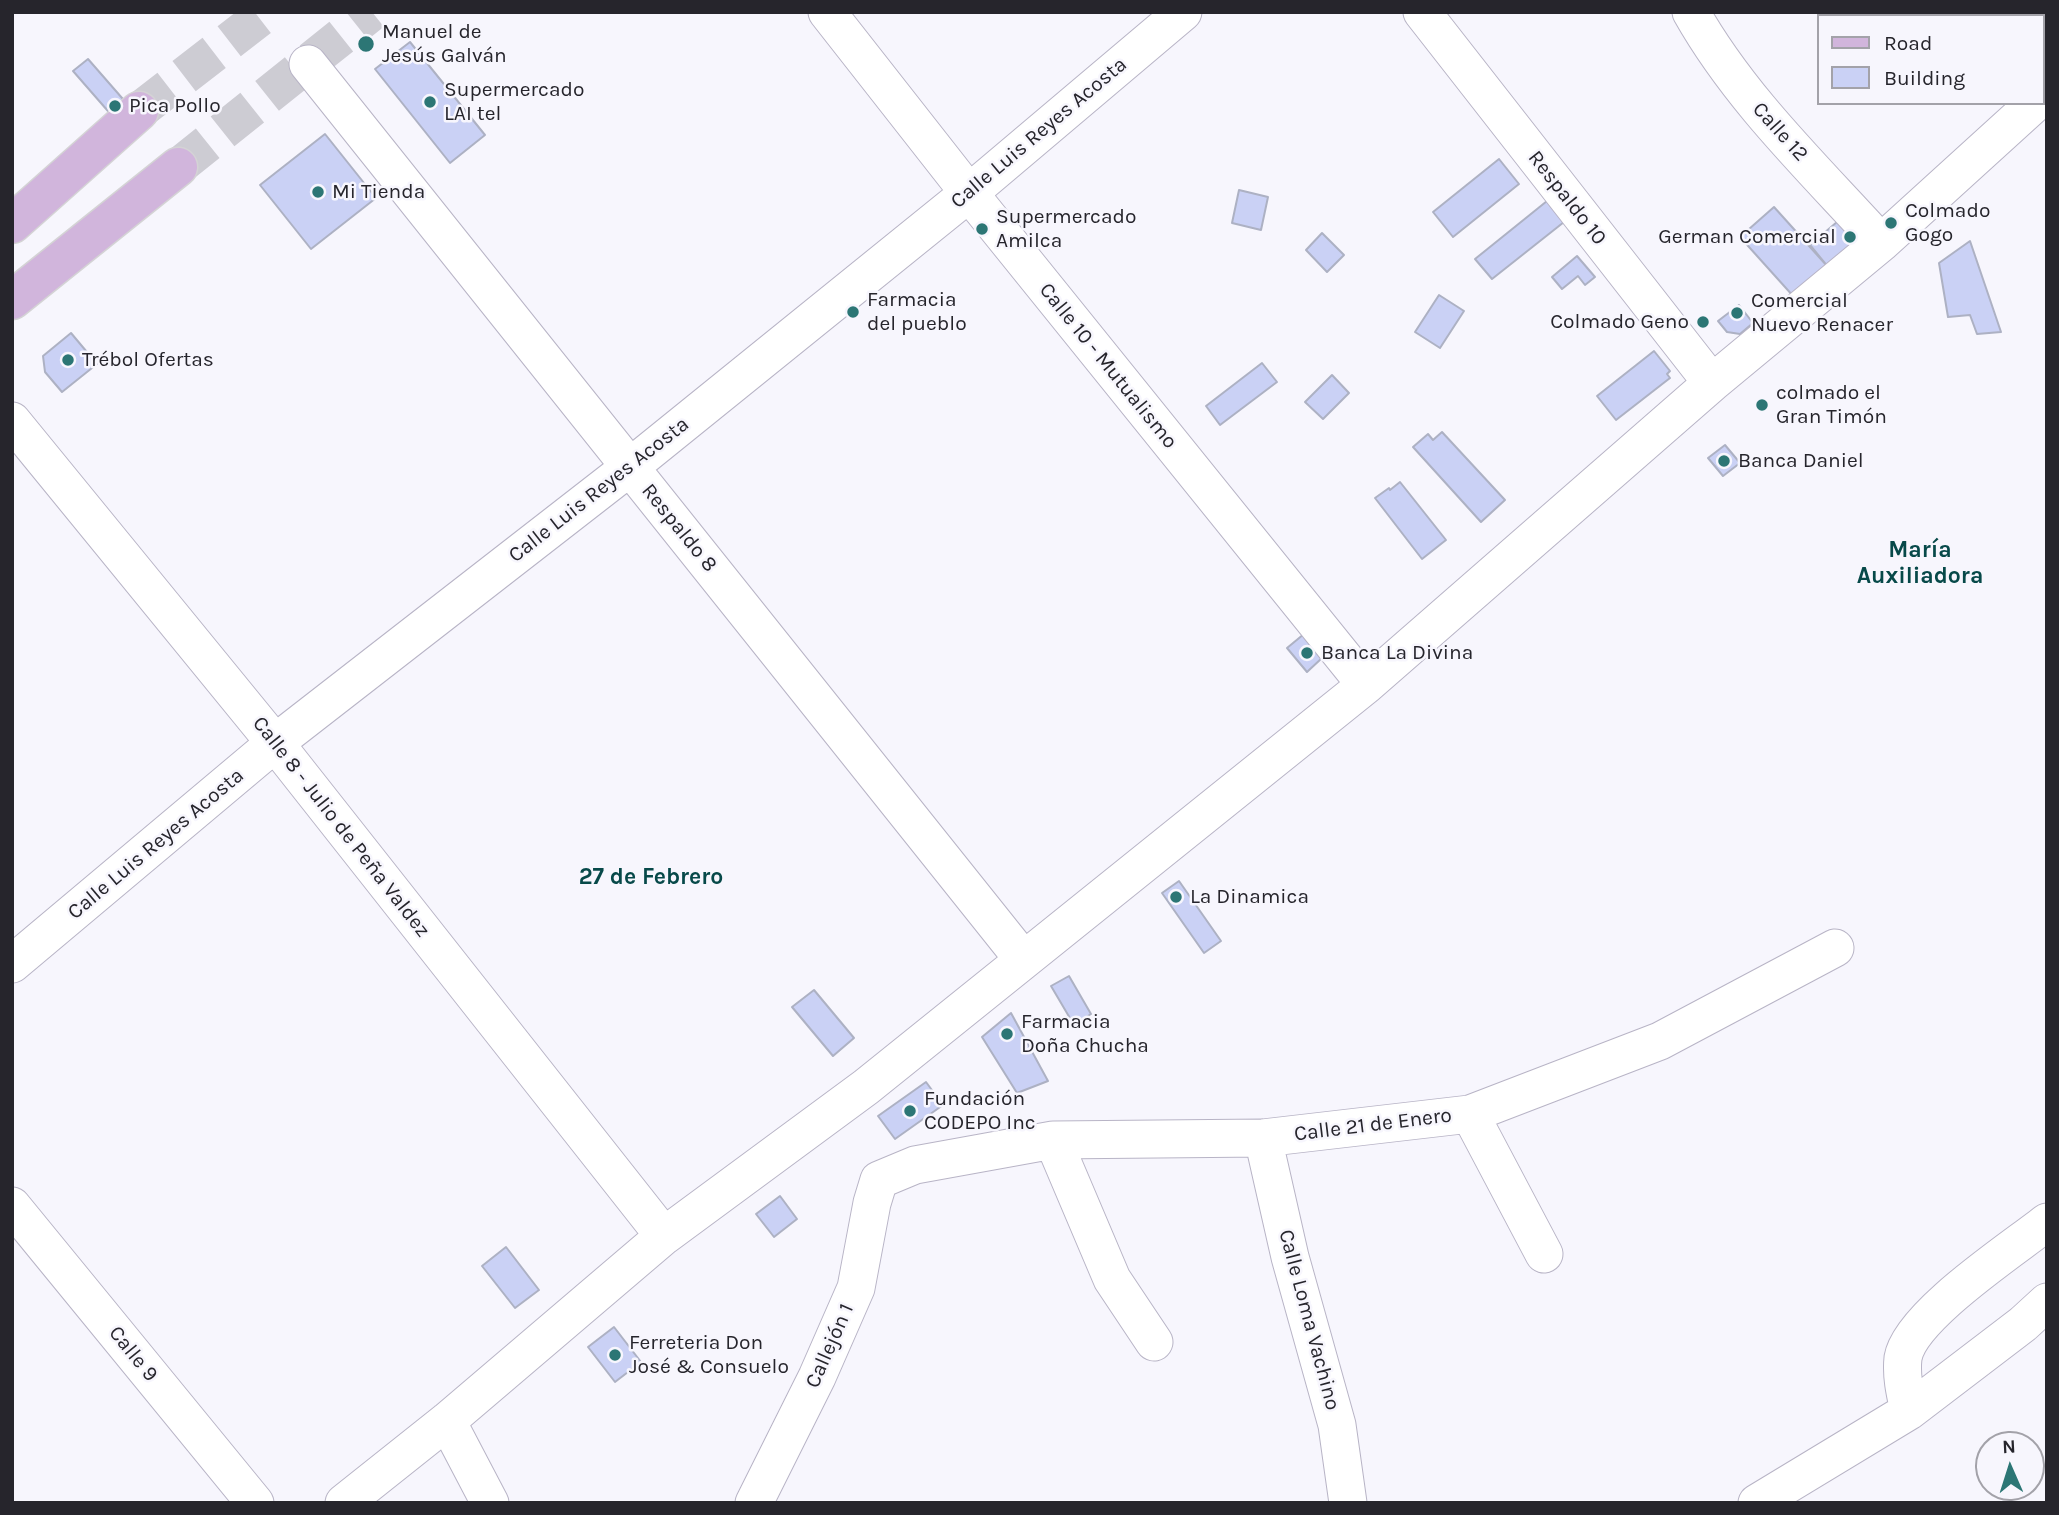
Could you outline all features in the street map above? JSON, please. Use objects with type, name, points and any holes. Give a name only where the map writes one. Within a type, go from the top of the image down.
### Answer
[{"type":"main road","points":[[12,223],[139,111]]},
{"type":"main road","points":[[12,300],[178,167]]},
{"type":"street","name":"Calle 10 - Mutualismo","points":[[827,12],[969,193],[1366,685]]},
{"type":"street","name":"Calle Luis Reyes Acosta","points":[[12,964],[275,743],[630,467],[969,193],[1182,12]]},
{"type":"street","name":"Respaldo 10","points":[[1422,12],[1712,383]]},
{"type":"street","name":"Calle 12","points":[[1691,12],[1716,55],[1744,92],[1881,243]]},
{"type":"street","name":"Respaldo 8","points":[[308,64],[1023,959]]},
{"type":"street","points":[[344,1503],[447,1421],[664,1236],[866,1087],[1366,685],[1712,383],[1881,243],[2033,105]]},
{"type":"street","name":"Calle 8 - Julio de Peña Valdez","points":[[12,421],[275,743],[664,1236]]},
{"type":"street","name":"Calle 21 de Enero","points":[[879,1181],[915,1165],[1053,1140],[1263,1138],[1471,1114],[1660,1041],[1835,948]]},
{"type":"street","points":[[1471,1114],[1544,1254]]},
{"type":"street","name":"Calle Loma Vachino","points":[[1263,1138],[1290,1257],[1337,1425],[1349,1503]]},
{"type":"street","points":[[1053,1140],[1112,1279],[1154,1342]]},
{"type":"street","name":"Callejón 1","points":[[754,1503],[817,1377],[856,1288],[872,1203],[879,1181]]},
{"type":"street","name":"Calle 9","points":[[12,1206],[254,1503]]},
{"type":"street","points":[[1909,1411],[1903,1385],[1903,1355],[1919,1328],[1965,1284],[2047,1222]]},
{"type":"street","points":[[1758,1503],[1909,1411],[2023,1324],[2047,1302]]},
{"type":"street","points":[[447,1421],[490,1503]]},
{"type":"building","name":"Supermercado LAI tel","points":[[410,42],[485,135],[450,163],[375,69]]},
{"type":"building","points":[[88,59],[129,106],[114,118],[73,71]]},
{"type":"building","name":"Mi Tienda","points":[[325,134],[376,198],[311,249],[260,185]]},
{"type":"building","points":[[1499,159],[1519,184],[1453,237],[1433,212]]},
{"type":"building","points":[[1239,190],[1268,197],[1261,230],[1232,223]]},
{"type":"building","points":[[1547,201],[1564,222],[1492,279],[1475,259]]},
{"type":"building","points":[[1774,207],[1828,267],[1794,297],[1740,237]]},
{"type":"building","points":[[1844,216],[1863,238],[1828,267],[1810,245]]},
{"type":"building","points":[[1322,233],[1344,255],[1327,272],[1306,250]]},
{"type":"building","points":[[1970,241],[2001,332],[1977,334],[1970,315],[1948,317],[1939,263]]},
{"type":"building","points":[[1577,256],[1595,277],[1585,285],[1578,276],[1562,289],[1552,277]]},
{"type":"building","points":[[1439,295],[1464,311],[1440,348],[1415,332]]},
{"type":"building","name":"Comercial Nuevo Renacer","points":[[1739,305],[1753,323],[1740,334],[1727,332],[1718,321]]},
{"type":"building","name":"Trébol Ofertas","points":[[71,333],[97,364],[62,392],[45,372],[43,356]]},
{"type":"building","points":[[1654,351],[1670,371],[1667,374],[1670,378],[1616,420],[1597,396]]},
{"type":"building","points":[[1262,363],[1277,382],[1220,425],[1206,406]]},
{"type":"building","points":[[1332,375],[1349,393],[1323,419],[1305,402]]},
{"type":"building","points":[[1442,432],[1505,500],[1481,522],[1413,447],[1428,434],[1433,440]]},
{"type":"building","name":"Banca Daniel","points":[[1725,445],[1740,463],[1723,476],[1708,458]]},
{"type":"building","points":[[1400,482],[1446,540],[1422,559],[1375,498]]},
{"type":"building","name":"Banca La Divina","points":[[1310,629],[1322,658],[1307,672],[1287,648]]},
{"type":"building","points":[[1179,881],[1221,941],[1204,953],[1162,893]]},
{"type":"building","points":[[1069,976],[1091,1014],[1074,1025],[1051,986]]},
{"type":"building","points":[[814,990],[854,1038],[833,1056],[792,1007]]},
{"type":"building","points":[[1011,1013],[1048,1081],[1017,1093],[982,1037]]},
{"type":"building","name":"Fundación CODEPO Inc","points":[[926,1082],[943,1105],[895,1139],[878,1116]]},
{"type":"building","points":[[780,1196],[797,1219],[774,1237],[756,1214]]},
{"type":"building","points":[[506,1247],[539,1290],[515,1308],[482,1266]]},
{"type":"building","name":"Ferreteria Don José & Consuelo","points":[[614,1327],[641,1362],[615,1382],[588,1347]]},
{"type":"tunnel","points":[[139,111],[267,12]]},
{"type":"tunnel","points":[[178,167],[372,12]]},
{"type":"place","name":"Manuel de Jesús Galván","points":[[366,44]]},
{"type":"place","name":"Supermercado LAI tel","points":[[430,102]]},
{"type":"place","name":"Pica Pollo","points":[[115,106]]},
{"type":"place","name":"Mi Tienda","points":[[318,192]]},
{"type":"place","name":"Colmado Gogo","points":[[1891,223]]},
{"type":"place","name":"Supermercado Amilca","points":[[982,229]]},
{"type":"place","name":"German Comercial","points":[[1850,237]]},
{"type":"place","name":"Farmacia del pueblo","points":[[853,312]]},
{"type":"place","name":"Comercial Nuevo Renacer","points":[[1737,313]]},
{"type":"place","name":"Colmado Geno","points":[[1703,322]]},
{"type":"place","name":"Trébol Ofertas","points":[[68,360]]},
{"type":"place","name":"colmado el Gran Timón","points":[[1762,405]]},
{"type":"place","name":"Banca Daniel","points":[[1724,461]]},
{"type":"place","name":"Banca La Divina","points":[[1307,653]]},
{"type":"place","name":"La Dinamica","points":[[1176,897]]},
{"type":"place","name":"Farmacia Doña Chucha","points":[[1007,1034]]},
{"type":"place","name":"Fundación CODEPO Inc","points":[[910,1111]]},
{"type":"place","name":"Ferreteria Don José & Consuelo","points":[[615,1355]]},
{"type":"district","name":"María Auxiliadora","points":[[1920,563]]},
{"type":"district","name":"27 de Febrero","points":[[651,877]]}]
